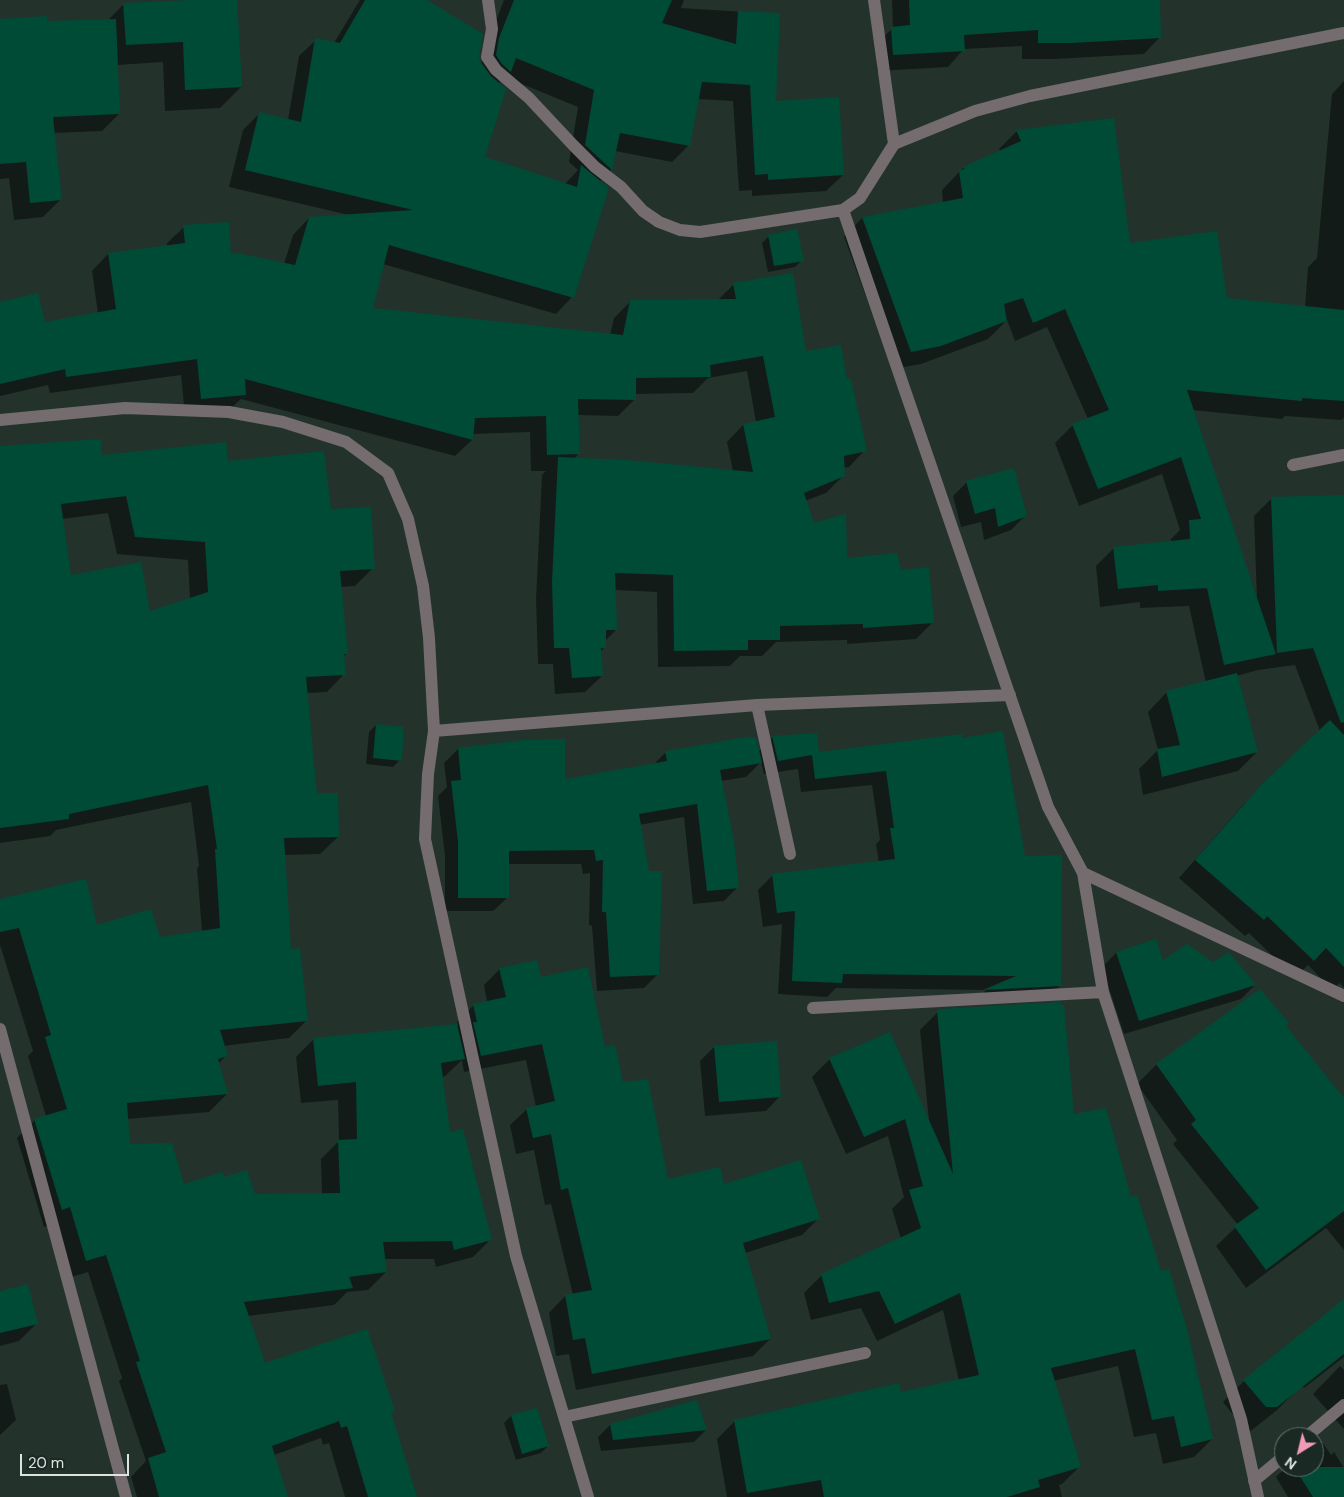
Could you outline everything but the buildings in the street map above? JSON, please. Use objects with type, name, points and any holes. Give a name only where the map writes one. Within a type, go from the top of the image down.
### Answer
[{"type":"street","points":[[488,0],[492,29],[487,57],[496,70],[529,98],[590,162],[621,187],[644,211],[659,222],[680,230],[700,232],[843,210],[860,198],[894,144],[975,111],[1030,96],[1344,33]]},
{"type":"street","points":[[874,0],[894,144]]},
{"type":"street","points":[[843,210],[1048,806],[1083,874],[1103,992],[1241,1419],[1258,1497]]},
{"type":"street","points":[[0,420],[125,408],[229,412],[283,422],[346,442],[388,473],[408,519],[423,586],[429,638],[434,731],[428,774],[426,839],[516,1256],[588,1497]]},
{"type":"street","points":[[1293,465],[1344,455]]},
{"type":"street","points":[[434,731],[757,705],[1010,695]]},
{"type":"street","points":[[757,705],[790,854]]},
{"type":"street","points":[[1083,874],[1344,996]]},
{"type":"street","points":[[813,1008],[1103,992]]},
{"type":"street","points":[[0,1029],[126,1497]]},
{"type":"street","points":[[564,1417],[866,1353]]},
{"type":"street","points":[[1318,1427],[1344,1405]]},
{"type":"street","points":[[1254,1481],[1274,1464]]}]
